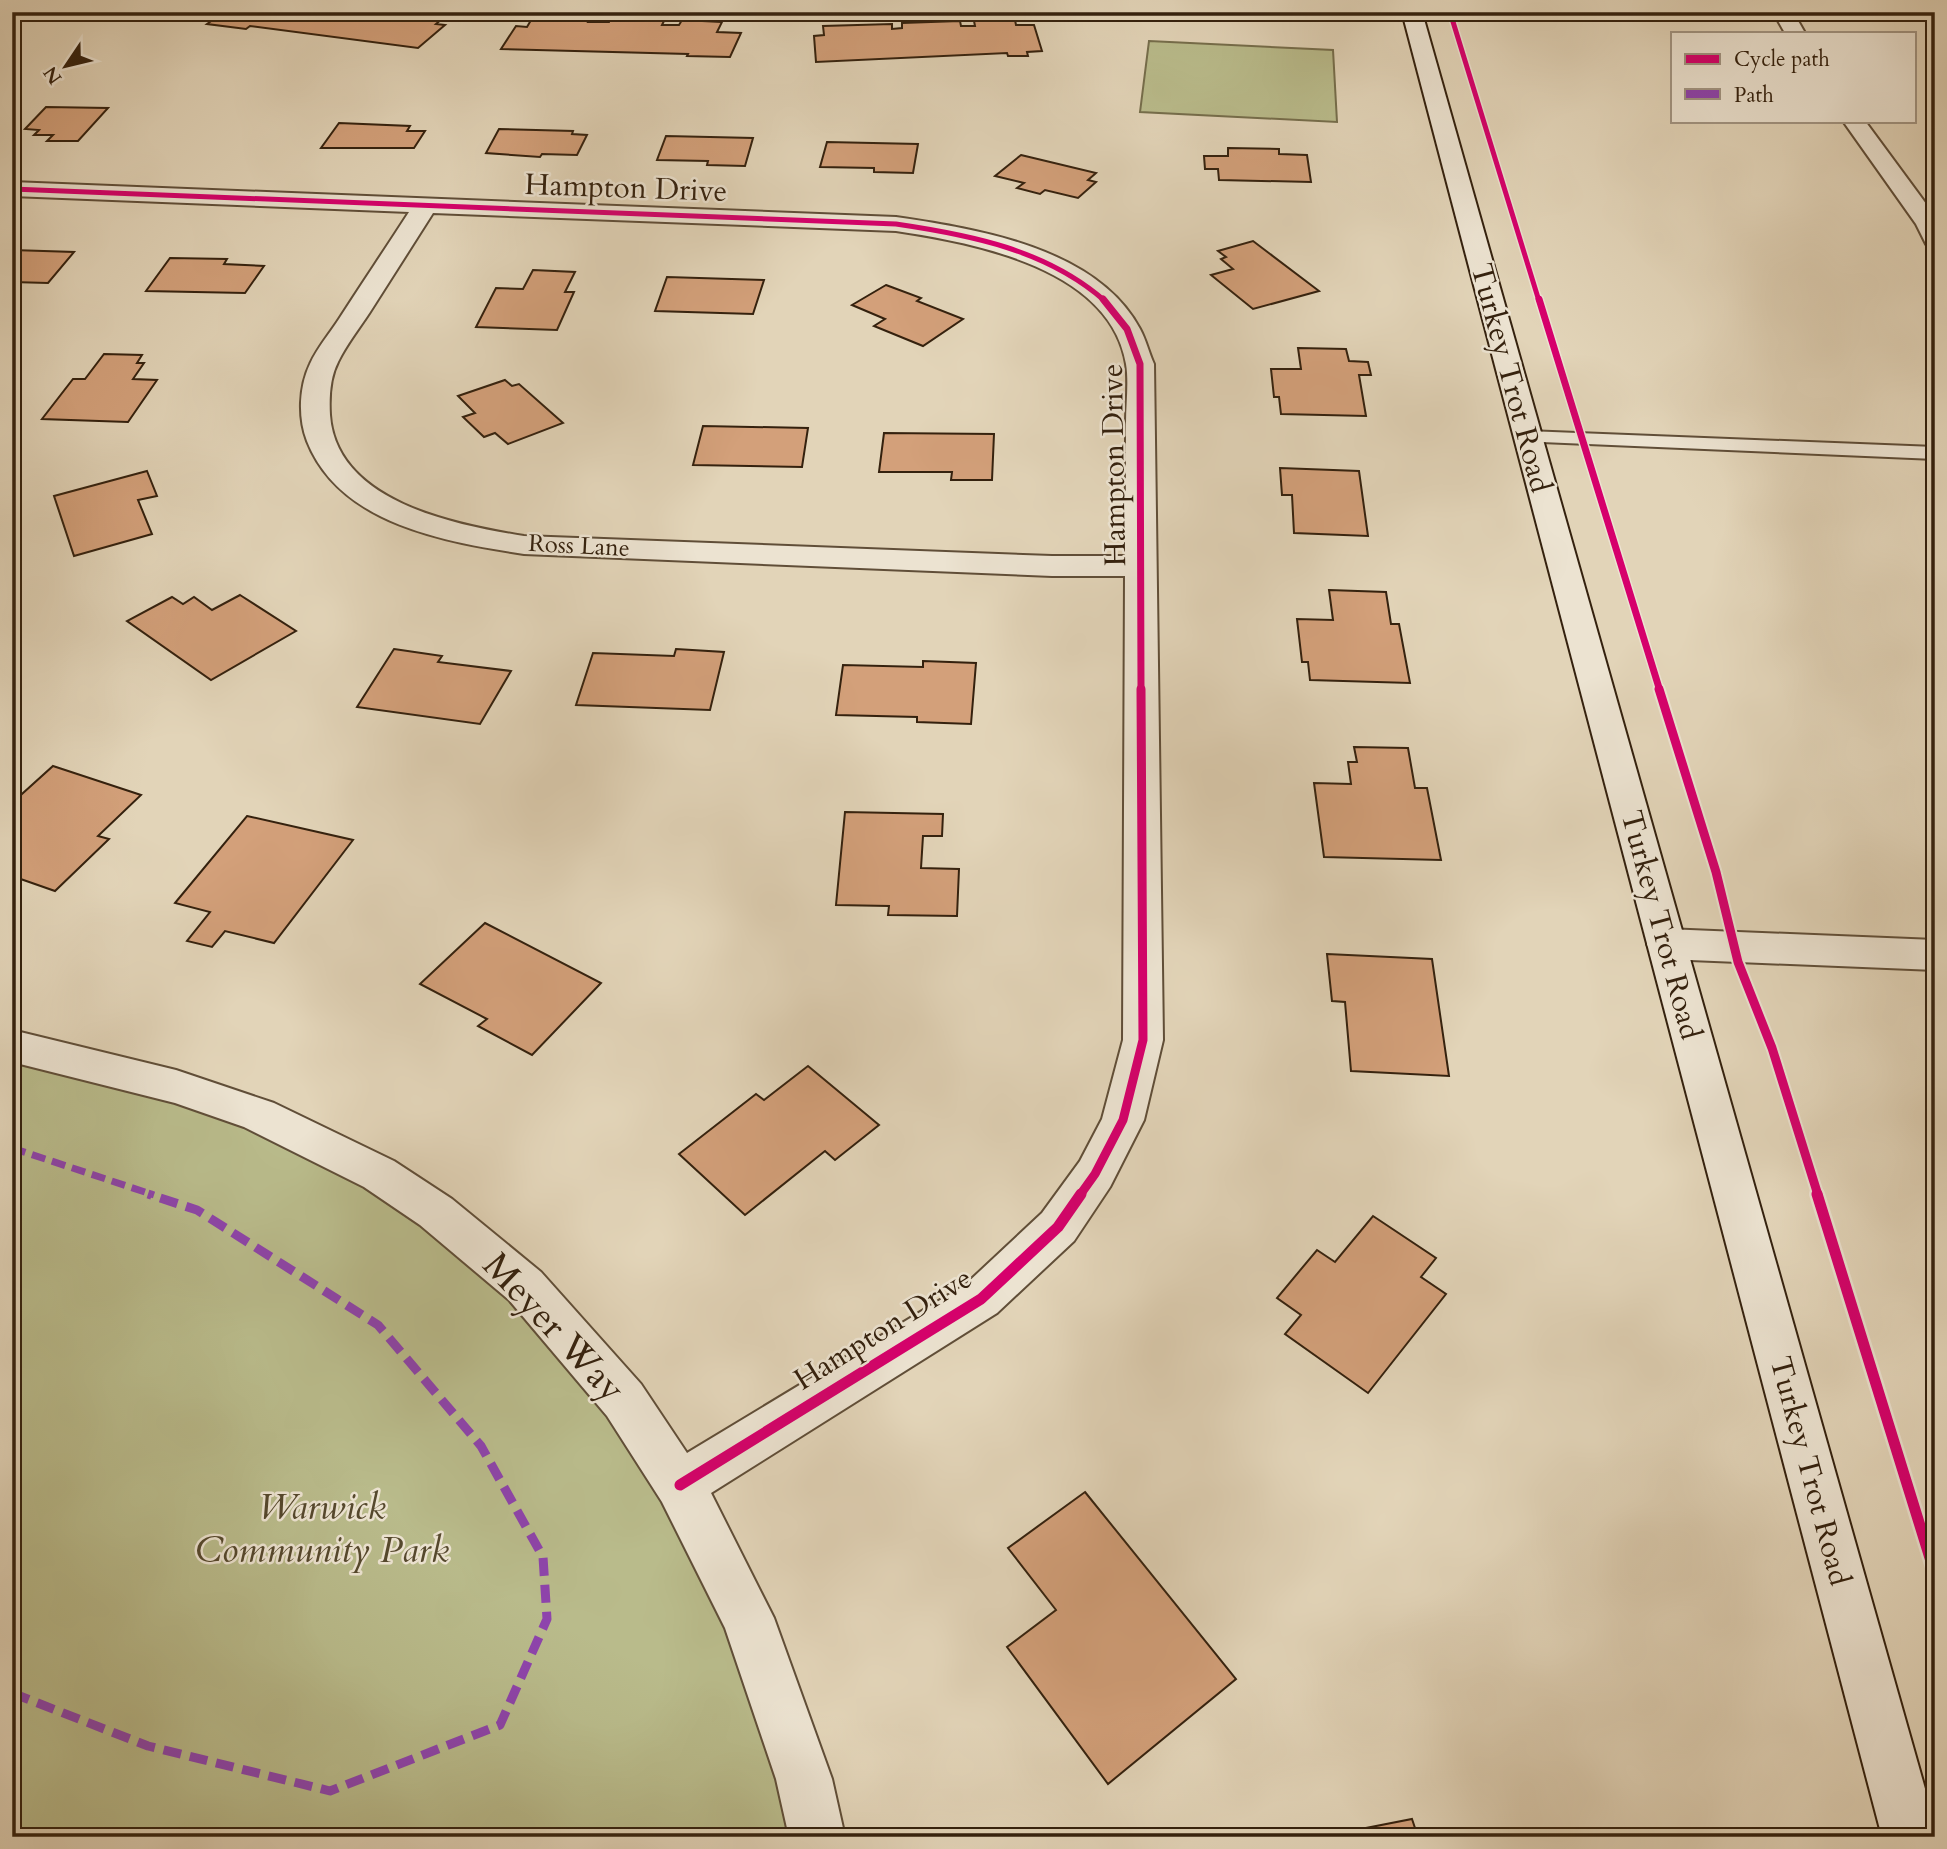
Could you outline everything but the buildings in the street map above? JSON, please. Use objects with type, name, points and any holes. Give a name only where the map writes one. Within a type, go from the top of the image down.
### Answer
[{"type":"street","name":"Turkey Trot Road","points":[[1412,12],[1910,1837]]},
{"type":"street","points":[[1783,12],[1794,32]]},
{"type":"street","points":[[1855,122],[1928,224],[1935,239]]},
{"type":"street","name":"Hampton Drive","points":[[12,189],[896,224],[984,239],[1030,254],[1073,276],[1095,292],[1121,318],[1136,347],[1140,364],[1143,1040],[1123,1120],[1096,1174],[1058,1227],[981,1299],[680,1485]]},
{"type":"street","name":"Ross Lane","points":[[426,205],[323,364],[314,387],[314,423],[321,446],[346,479],[385,506],[418,522],[457,534],[524,545],[1052,566],[1142,566]]},
{"type":"street","points":[[1666,944],[1935,955]]},
{"type":"street","name":"Meyer Way","points":[[12,1046],[176,1087],[259,1115],[390,1181],[436,1212],[525,1286],[624,1400],[680,1485],[748,1618],[804,1779],[817,1837]]},
{"type":"lane","points":[[1527,437],[1935,453]]},
{"type":"green space","points":[[1149,41],[1333,50],[1337,122],[1140,112]]},
{"type":"green space","name":"Warwick Community Park","points":[[12,1042],[176,1087],[436,1212],[680,1485],[815,1837],[12,1837]]},
{"type":"marked path","points":[[12,1148],[197,1210],[378,1325],[481,1446],[543,1557],[547,1619],[500,1725],[330,1791],[148,1746],[12,1693]]},
{"type":"cycle path","points":[[1450,12],[1716,872],[1725,918],[1738,962],[1772,1048],[1935,1574]]},
{"type":"cycle path","points":[[12,189],[896,224],[968,236],[1006,246],[1042,260],[1076,278],[1105,300],[1127,329],[1140,364],[1143,1040],[1123,1120],[1095,1174],[1058,1227],[981,1299],[680,1485]]}]
